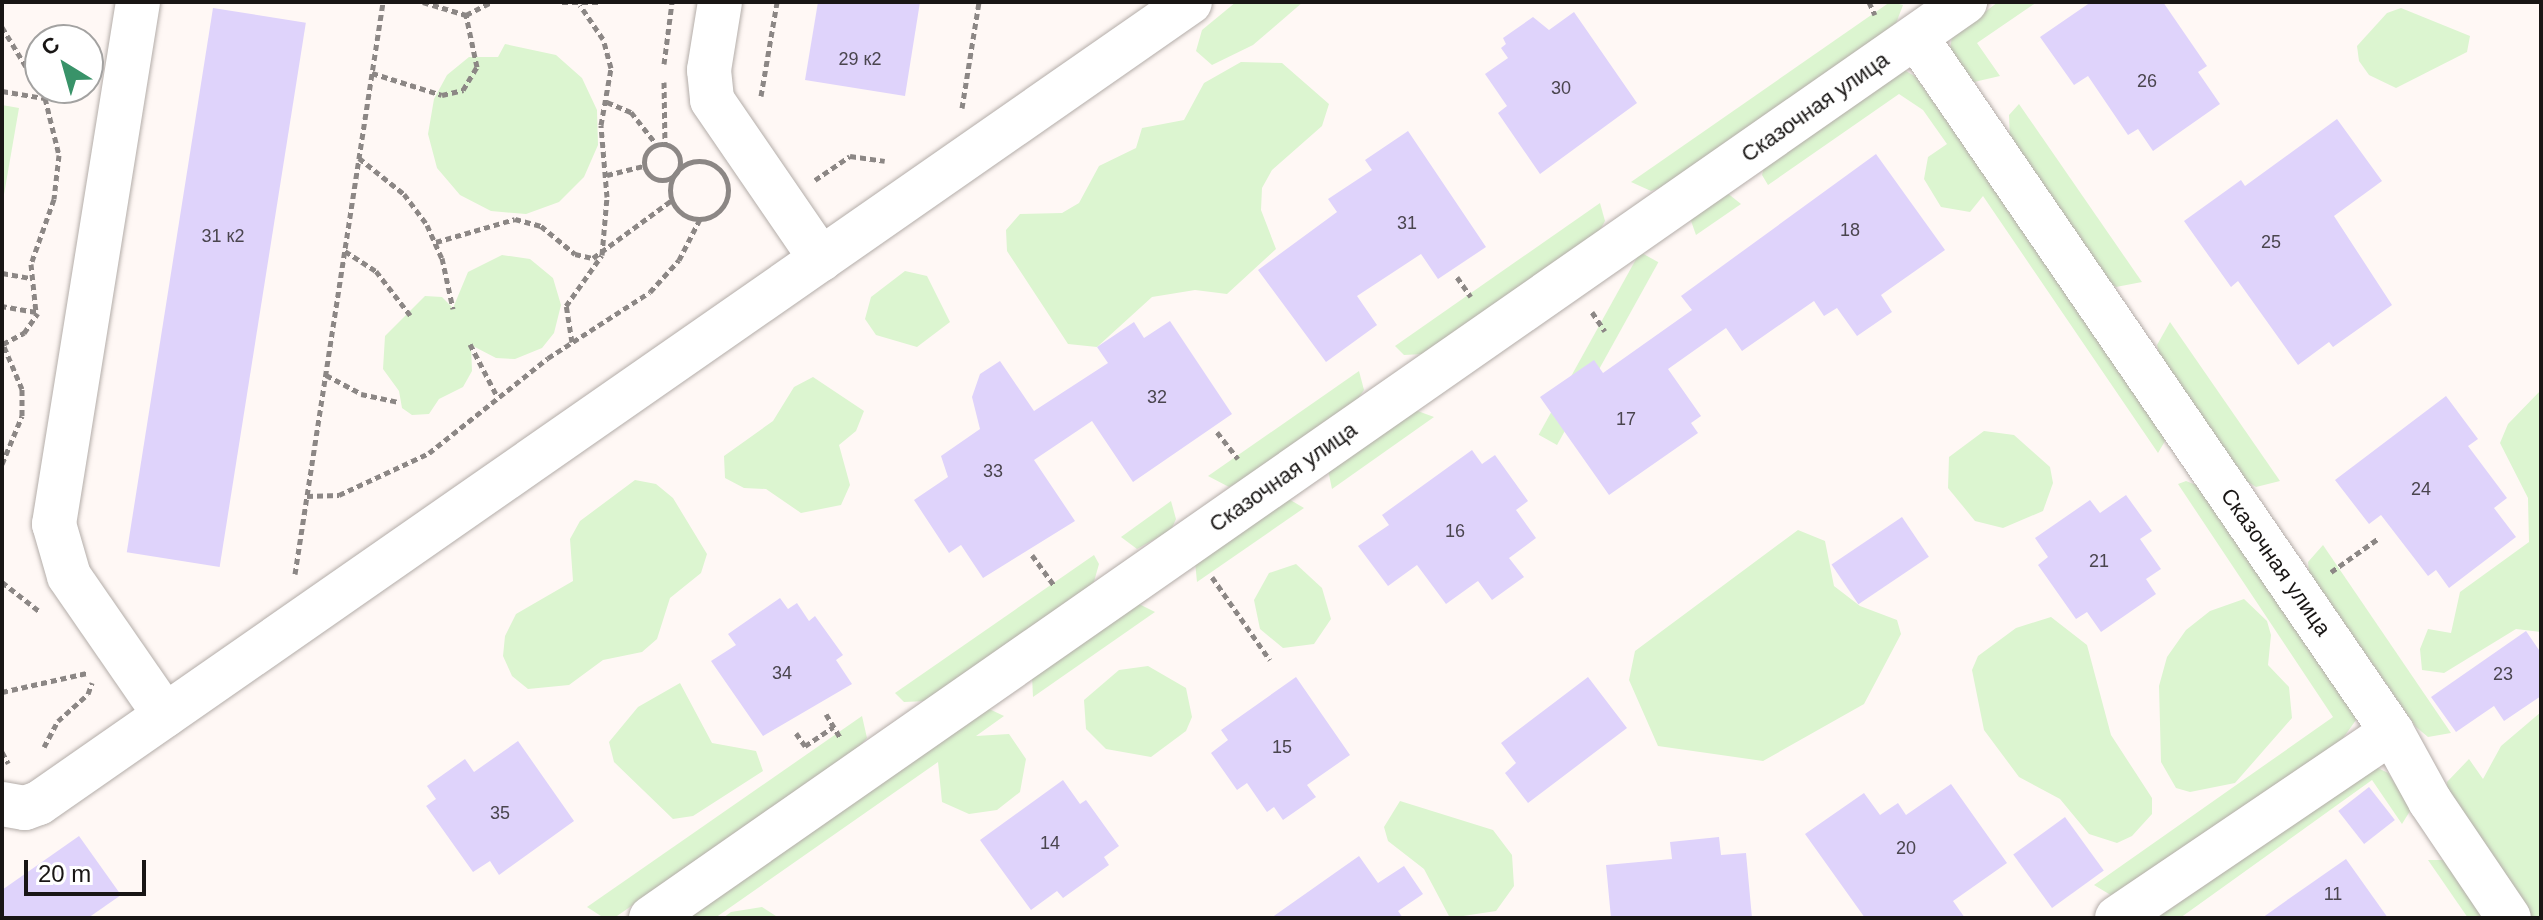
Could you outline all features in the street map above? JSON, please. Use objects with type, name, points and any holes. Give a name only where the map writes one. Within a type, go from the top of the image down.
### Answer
[{"type":"street","points":[[138,2],[57,501],[56,544],[69,576],[165,715]]},
{"type":"street","points":[[720,2],[709,70],[712,100],[821,259]]},
{"type":"street","points":[[2,805],[25,808],[39,803],[1190,2]]},
{"type":"street","name":"Сказочная улица","points":[[651,918],[1965,2]]},
{"type":"street","name":"Сказочная улица","points":[[1916,37],[2392,732],[2430,801],[2509,918]]},
{"type":"street","points":[[2117,918],[2392,732]]},
{"type":"path","points":[[287,628],[383,2]]},
{"type":"path","points":[[423,2],[466,15],[491,2]]},
{"type":"path","points":[[562,2],[580,5],[602,2]]},
{"type":"path","points":[[952,167],[979,2]]},
{"type":"path","points":[[580,5],[609,55],[607,102],[601,137],[607,175],[602,255]]},
{"type":"path","points":[[372,73],[442,95],[463,90],[477,67],[466,15]]},
{"type":"path","points":[[2,27],[24,63]]},
{"type":"path","points":[[2,91],[24,95]]},
{"type":"path","points":[[572,342],[566,306],[602,255],[672,200],[677,173],[678,155],[673,148],[657,145],[631,112],[607,102]]},
{"type":"path","points":[[2,464],[22,416],[22,389],[3,344],[24,333],[36,312],[30,278],[34,245],[58,181],[56,134],[47,104]]},
{"type":"path","points":[[644,166],[649,150],[657,145]]},
{"type":"path","points":[[359,158],[404,194],[436,242],[453,309]]},
{"type":"path","points":[[802,191],[845,158],[889,162]]},
{"type":"path","points":[[307,496],[339,495],[395,472],[462,429],[497,397],[572,342],[650,292],[679,260],[700,219],[722,207],[728,190],[723,173],[700,161],[677,173],[654,179],[644,166]]},
{"type":"path","points":[[607,175],[644,166]]},
{"type":"path","points":[[672,200],[683,213],[700,219]]},
{"type":"path","points":[[436,242],[515,219],[541,226],[575,254],[602,255]]},
{"type":"path","points":[[345,251],[383,277],[410,315]]},
{"type":"path","points":[[2,273],[30,278]]},
{"type":"path","points":[[2,306],[86,322]]},
{"type":"path","points":[[470,344],[497,397]]},
{"type":"path","points":[[326,375],[361,394],[399,402]]},
{"type":"path","points":[[1210,573],[1270,660]]},
{"type":"path","points":[[2,582],[43,615]]},
{"type":"path","points":[[2,805],[36,765],[58,721],[88,694],[92,671],[90,663]]},
{"type":"path","points":[[2,692],[92,671]]},
{"type":"path","points":[[796,733],[805,746],[833,727]]},
{"type":"green space","points":[[1236,2],[1303,2],[1253,45],[1212,65],[1196,51],[1202,30]]},
{"type":"green space","points":[[1890,2],[1903,5],[1895,26],[1663,187],[1651,191],[1631,182]]},
{"type":"green space","points":[[1998,2],[2037,2],[1977,43],[2000,76],[1974,82],[1950,49],[1952,37]]},
{"type":"green space","points":[[2401,8],[2470,36],[2467,52],[2396,88],[2369,75],[2359,61],[2357,46],[2387,13]]},
{"type":"green space","points":[[505,44],[556,55],[582,78],[597,110],[598,145],[584,177],[559,202],[526,214],[491,211],[460,195],[437,168],[428,134],[434,99],[447,75],[469,57],[498,57]]},
{"type":"green space","points":[[1241,62],[1282,63],[1329,104],[1322,126],[1272,170],[1262,188],[1261,210],[1276,249],[1227,294],[1195,290],[1152,297],[1097,347],[1068,344],[1007,251],[1006,230],[1020,214],[1062,213],[1079,203],[1099,166],[1136,148],[1142,128],[1184,120],[1204,83]]},
{"type":"green space","points":[[1901,68],[1916,77],[2162,430],[2165,441],[2158,453],[1983,196],[1970,212],[1941,207],[1924,179],[1928,157],[1947,144],[1923,110],[1899,94],[1768,185],[1762,175],[1765,164]]},
{"type":"green space","points":[[2019,104],[2142,282],[2116,287],[2107,280],[2010,140],[2009,115]]},
{"type":"green space","points":[[2,105],[19,108],[2,206]]},
{"type":"green space","points":[[1726,192],[1741,204],[1696,235],[1690,218]]},
{"type":"green space","points":[[1600,203],[1605,221],[1599,232],[1424,354],[1404,355],[1395,346]]},
{"type":"green space","points":[[1640,252],[1658,262],[1557,445],[1539,435]]},
{"type":"green space","points":[[502,255],[530,259],[553,278],[561,305],[554,333],[542,348],[515,359],[496,358],[471,345],[472,371],[463,387],[439,399],[429,414],[412,415],[402,408],[399,391],[383,369],[385,336],[425,296],[442,297],[453,308],[468,272]]},
{"type":"green space","points":[[905,271],[927,276],[950,322],[917,347],[876,335],[865,319],[871,297]]},
{"type":"green space","points":[[2170,322],[2280,481],[2256,487],[2245,480],[2160,357],[2157,345]]},
{"type":"green space","points":[[1359,371],[1364,390],[1357,400],[1239,482],[1229,487],[1208,476]]},
{"type":"green space","points":[[813,377],[864,411],[856,431],[839,445],[850,485],[841,505],[801,513],[766,489],[744,488],[725,478],[724,456],[773,421],[794,387]]},
{"type":"green space","points":[[2541,390],[2541,632],[2516,629],[2444,673],[2422,670],[2420,649],[2428,629],[2451,633],[2460,592],[2529,542],[2528,498],[2500,443],[2508,424]]},
{"type":"green space","points":[[1415,410],[1434,417],[1332,489],[1328,470]]},
{"type":"green space","points":[[1984,431],[2014,435],[2050,467],[2053,483],[2043,511],[2003,528],[1975,521],[1948,488],[1949,457]]},
{"type":"green space","points":[[635,480],[656,484],[673,498],[707,554],[701,573],[670,598],[657,639],[642,652],[603,660],[569,685],[528,689],[512,676],[503,656],[505,636],[516,614],[573,581],[570,539],[580,521]]},
{"type":"green space","points":[[2186,481],[2196,485],[2352,705],[2356,720],[2341,741],[2114,897],[2094,885],[2333,717],[2178,484]]},
{"type":"green space","points":[[1287,498],[1304,508],[1197,582],[1195,561]]},
{"type":"green space","points":[[1171,501],[1176,519],[1171,530],[1137,549],[1121,537]]},
{"type":"green space","points":[[1798,530],[1825,541],[1834,586],[1860,606],[1897,620],[1901,634],[1864,704],[1763,761],[1658,746],[1629,680],[1635,651]]},
{"type":"green space","points":[[2323,545],[2451,733],[2428,737],[2416,727],[2309,572],[2308,562]]},
{"type":"green space","points":[[1094,555],[1099,564],[1093,585],[927,701],[904,702],[895,693]]},
{"type":"green space","points":[[1296,564],[1322,588],[1331,619],[1314,644],[1283,648],[1260,629],[1254,600],[1269,573]]},
{"type":"green space","points":[[2244,599],[2267,621],[2271,635],[2268,665],[2289,687],[2292,718],[2235,783],[2190,792],[2176,788],[2161,762],[2159,686],[2167,657],[2186,630],[2210,611]]},
{"type":"green space","points":[[1137,603],[1155,612],[1033,697],[1032,676]]},
{"type":"green space","points":[[2051,617],[2087,645],[2111,735],[2152,798],[2152,814],[2132,836],[2117,843],[2089,834],[2060,799],[2019,777],[1984,730],[1972,670],[1978,656],[2016,628]]},
{"type":"green space","points":[[1148,666],[1186,688],[1192,717],[1186,731],[1151,757],[1106,749],[1086,729],[1084,700],[1119,670]]},
{"type":"green space","points":[[680,683],[712,743],[756,751],[763,771],[693,816],[673,819],[614,762],[609,742],[638,707]]},
{"type":"green space","points":[[987,708],[1004,716],[976,736],[1009,734],[1026,759],[1020,792],[997,810],[969,814],[942,802],[938,762],[715,918],[681,918]]},
{"type":"green space","points":[[2541,712],[2541,918],[2531,918],[2448,797],[2447,782],[2469,759],[2483,779],[2501,746]]},
{"type":"green space","points":[[862,716],[867,738],[858,748],[617,916],[604,918],[587,907]]},
{"type":"green space","points":[[2376,767],[2388,773],[2407,801],[2410,811],[2402,824],[2372,780],[2180,918],[2157,918]]},
{"type":"green space","points":[[1400,801],[1493,830],[1512,855],[1514,886],[1496,911],[1450,918],[1424,869],[1388,841],[1384,827]]},
{"type":"green space","points":[[2428,860],[2444,860],[2486,918],[2468,918]]},
{"type":"green space","points":[[762,907],[779,918],[723,918],[731,912]]},
{"type":"building","points":[[818,2],[920,2],[905,96],[805,80]]},
{"type":"building","points":[[2091,2],[2163,2],[2207,66],[2198,72],[2220,104],[2153,151],[2138,129],[2128,135],[2088,76],[2074,85],[2040,37]]},
{"type":"building","points":[[213,8],[306,23],[220,567],[127,552]]},
{"type":"building","points":[[1574,12],[1637,103],[1540,174],[1498,113],[1507,106],[1485,74],[1508,58],[1501,48],[1506,44],[1503,38],[1533,17],[1549,30]]},
{"type":"building","points":[[2337,119],[2382,181],[2334,216],[2392,305],[2333,347],[2329,342],[2298,365],[2238,281],[2231,287],[2184,221],[2241,180],[2245,186]]},
{"type":"building","points":[[1408,131],[1486,247],[1438,279],[1421,254],[1357,296],[1377,325],[1326,362],[1258,270],[1337,212],[1328,199],[1372,170],[1365,160]]},
{"type":"building","points":[[1876,154],[1945,250],[1881,295],[1892,312],[1857,336],[1837,308],[1824,316],[1814,301],[1742,351],[1726,328],[1668,369],[1701,416],[1691,423],[1698,433],[1609,495],[1540,397],[1594,360],[1603,373],[1692,310],[1681,296]]},
{"type":"building","points":[[1170,321],[1232,414],[1133,482],[1092,421],[1034,460],[1075,521],[983,578],[961,545],[949,553],[914,500],[948,477],[941,456],[980,429],[972,397],[980,374],[1000,361],[1034,411],[1108,363],[1097,347],[1134,322],[1144,338]]},
{"type":"building","points":[[2446,396],[2478,439],[2468,446],[2507,498],[2494,508],[2516,537],[2449,588],[2436,570],[2428,576],[2381,515],[2369,524],[2335,480]]},
{"type":"building","points":[[1472,450],[1482,464],[1495,455],[1528,501],[1516,510],[1536,538],[1509,558],[1524,577],[1492,600],[1478,581],[1446,604],[1417,565],[1388,586],[1358,546],[1389,525],[1382,515]]},
{"type":"building","points":[[2126,495],[2152,531],[2140,539],[2161,569],[2146,579],[2156,594],[2101,632],[2087,612],[2076,619],[2038,565],[2048,557],[2035,538],[2090,500],[2100,513]]},
{"type":"building","points":[[1902,517],[1929,557],[1858,604],[1832,565]]},
{"type":"building","points":[[780,598],[788,609],[797,603],[809,621],[815,616],[843,655],[836,660],[852,684],[763,736],[711,661],[736,645],[728,634]]},
{"type":"building","points":[[2526,631],[2541,653],[2541,696],[2504,721],[2494,706],[2456,732],[2431,697]]},
{"type":"building","points":[[1296,677],[1350,755],[1307,785],[1316,797],[1283,820],[1274,807],[1267,812],[1247,783],[1237,790],[1211,753],[1228,740],[1221,730]]},
{"type":"building","points":[[1588,677],[1627,728],[1528,803],[1505,773],[1516,763],[1501,743]]},
{"type":"building","points":[[518,741],[574,821],[499,875],[490,861],[473,872],[426,806],[436,799],[427,786],[465,759],[474,772]]},
{"type":"building","points":[[1063,780],[1080,804],[1086,800],[1119,846],[1104,857],[1109,865],[1063,898],[1057,891],[1031,910],[980,840]]},
{"type":"building","points":[[1951,784],[2007,863],[1953,901],[1965,918],[1865,918],[1805,834],[1864,793],[1880,815],[1898,803],[1906,815]]},
{"type":"building","points":[[2369,787],[2395,820],[2364,844],[2338,811]]},
{"type":"building","points":[[2065,817],[2104,870],[2052,908],[2013,855]]},
{"type":"building","points":[[79,836],[121,895],[88,918],[2,918],[2,890]]},
{"type":"building","points":[[1719,837],[1721,855],[1746,853],[1752,918],[1611,918],[1606,865],[1672,859],[1670,842]]},
{"type":"building","points":[[1359,856],[1378,883],[1404,866],[1423,894],[1398,911],[1403,918],[1271,918]]},
{"type":"building","points":[[2346,859],[2388,918],[2262,918],[2290,898]]}]
